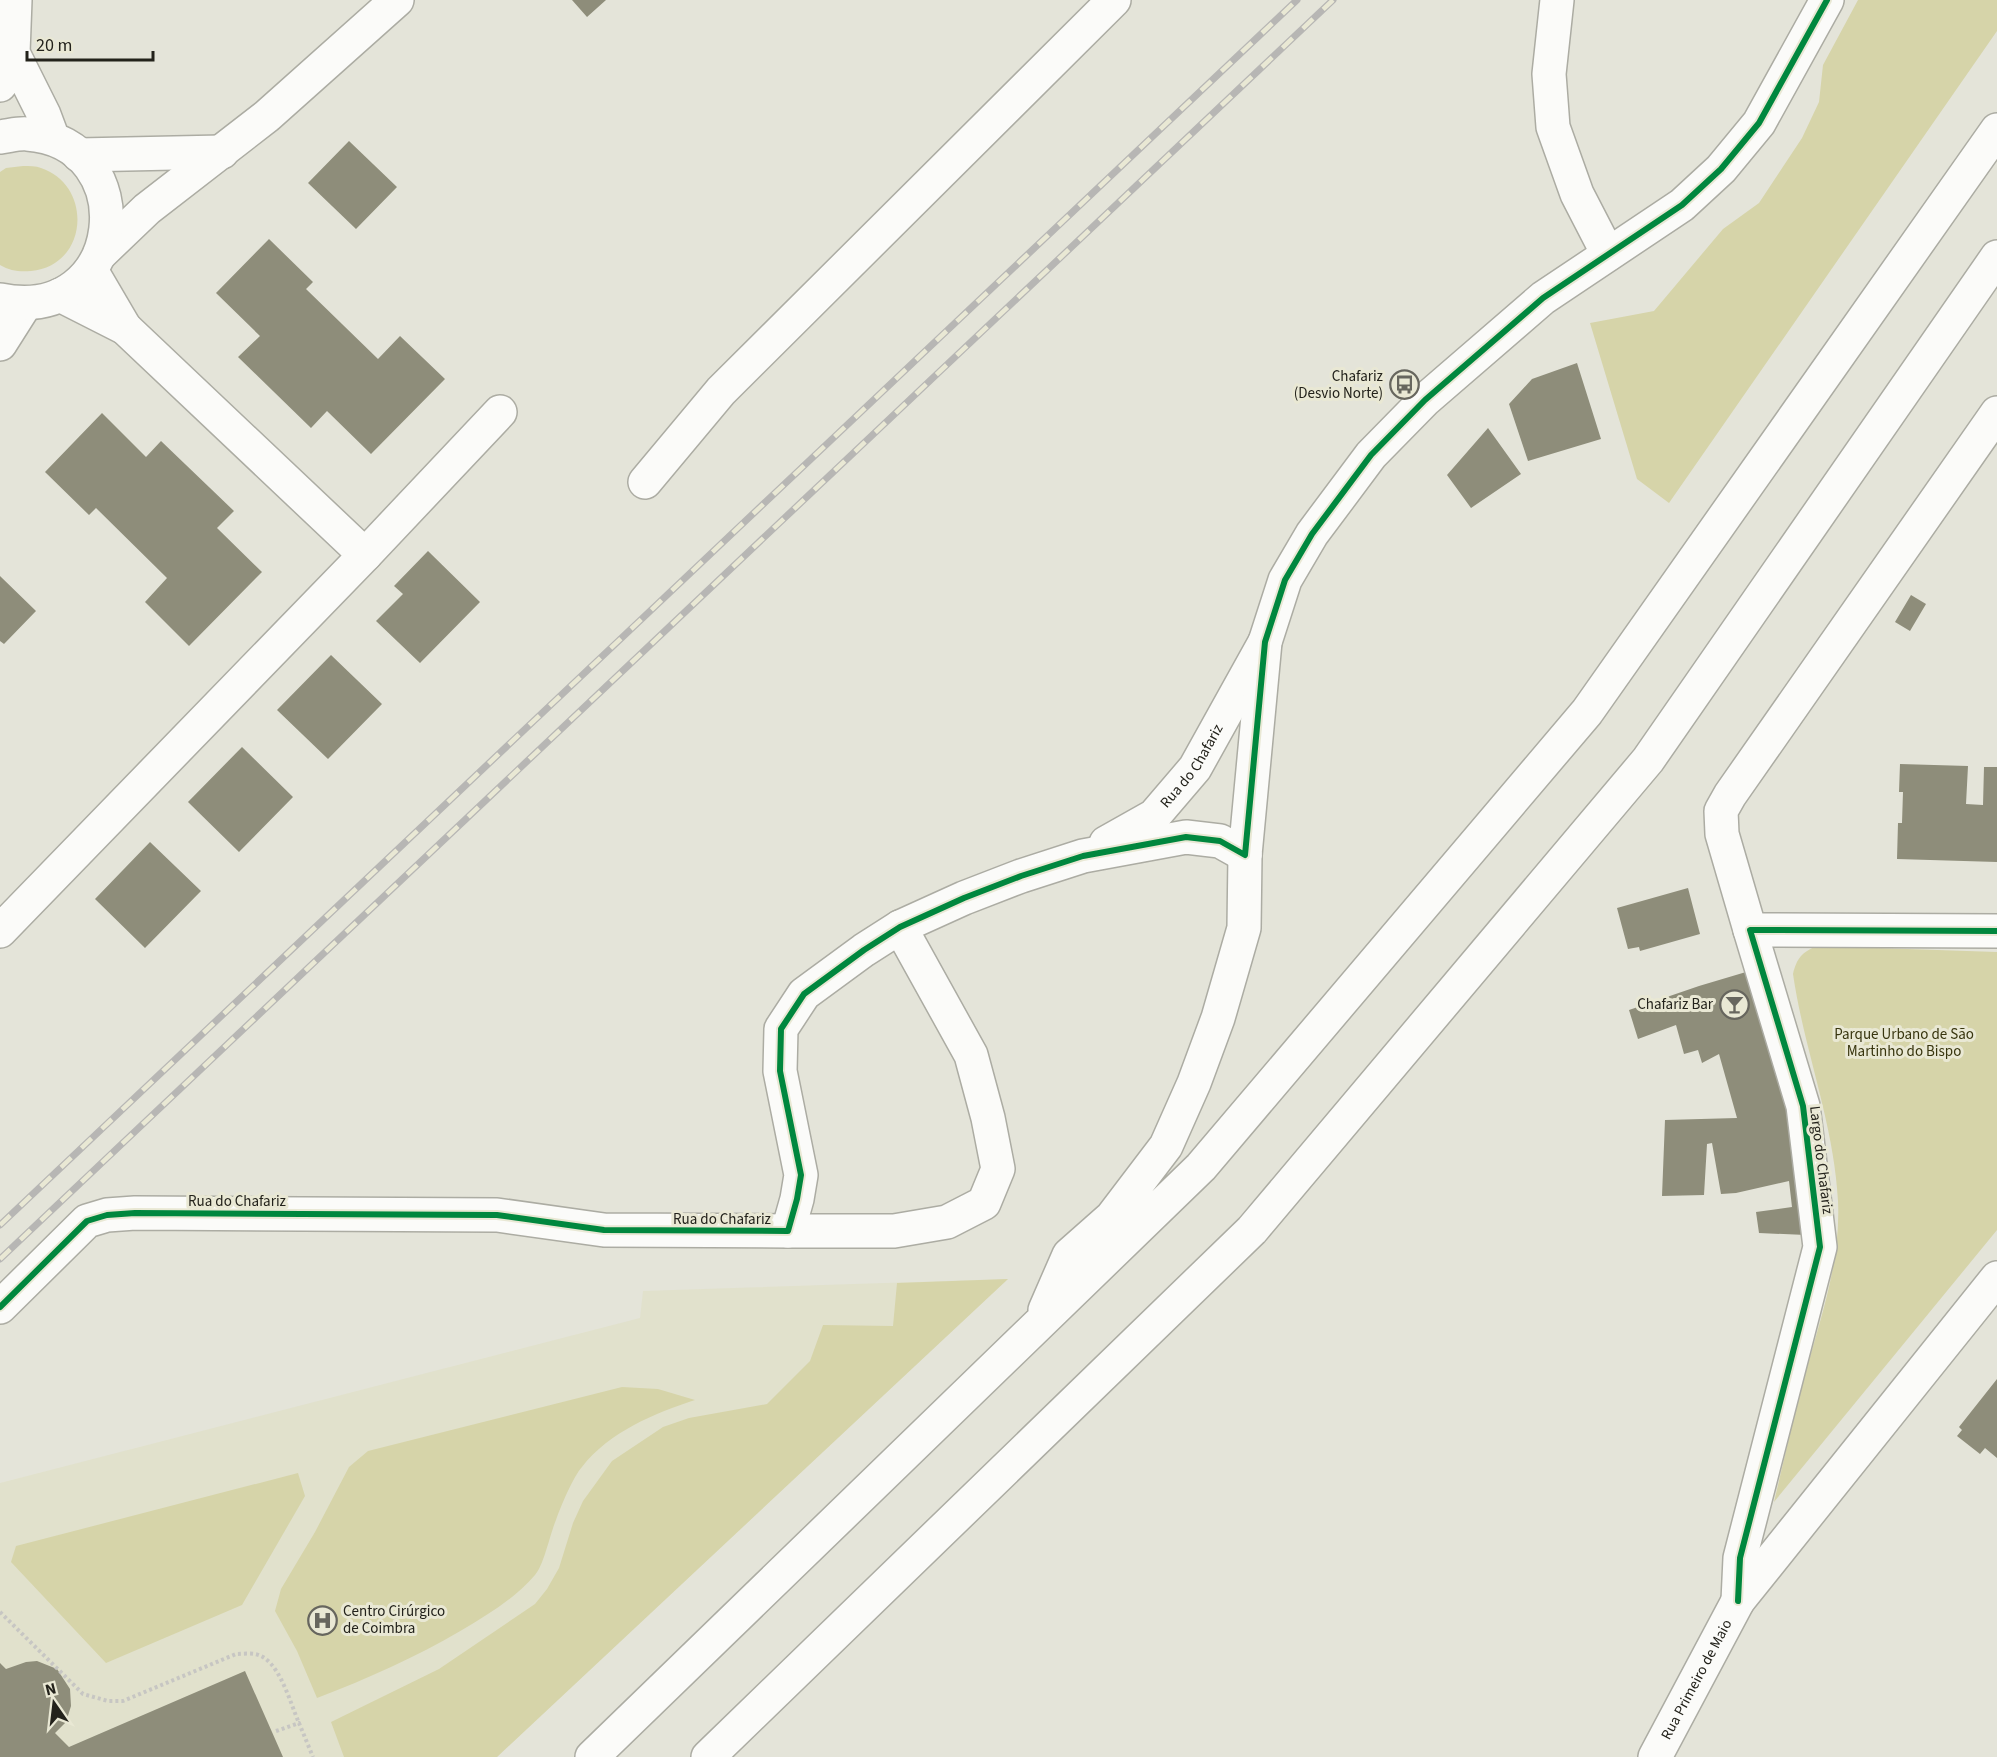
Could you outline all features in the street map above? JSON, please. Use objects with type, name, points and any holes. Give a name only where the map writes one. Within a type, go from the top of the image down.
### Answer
[{"type":"main road","points":[[0,85],[13,53],[15,0]]},
{"type":"main road","points":[[0,344],[13,301],[60,295],[77,284],[95,262],[147,209],[267,116],[397,0]]},
{"type":"main road","points":[[645,482],[721,391],[1114,0]]},
{"type":"main road","points":[[1557,0],[1550,74],[1553,127],[1577,194],[1608,254]]},
{"type":"main road","points":[[1038,1327],[1070,1255],[1112,1217],[1166,1146],[1194,1083],[1218,1018],[1244,928],[1245,855],[1265,642],[1285,580],[1312,534],[1371,455],[1425,400],[1535,305],[1682,205],[1721,169],[1759,123],[1827,0]]},
{"type":"main road","points":[[13,53],[44,115],[66,147],[96,176],[106,201],[107,228],[95,262],[125,328]]},
{"type":"main road","points":[[592,1757],[1201,1167],[1587,712],[1997,130]]},
{"type":"main road","points":[[0,137],[27,134],[66,147],[222,152]]},
{"type":"main road","points":[[708,1757],[1252,1230],[1648,760],[1997,257]]},
{"type":"main road","points":[[60,295],[125,328],[365,555]]},
{"type":"main road","points":[[0,931],[365,555],[500,412]]},
{"type":"main road","name":"Largo do Chafariz","points":[[1738,1601],[1740,1558],[1820,1247],[1803,1106],[1722,834],[1721,811],[1997,413]]},
{"type":"main road","name":"Rua do Chafariz","points":[[1083,856],[1154,816],[1195,768],[1265,642]]},
{"type":"main road","name":"Rua do Chafariz","points":[[0,1307],[87,1221],[107,1215],[147,1213],[497,1215],[604,1230],[788,1231],[801,1175],[780,1071],[781,1029],[804,994],[900,927],[1011,880],[1083,856],[1186,837],[1220,841],[1245,855]]},
{"type":"main road","points":[[788,1231],[894,1231],[947,1222],[984,1203],[998,1169],[988,1118],[971,1055],[900,927]]},
{"type":"main road","points":[[1750,930],[1997,931]]},
{"type":"main road","points":[[1738,1601],[1997,1278]]},
{"type":"main road","name":"Rua Primeiro de Maio","points":[[1654,1757],[1738,1601]]},
{"type":"path","points":[[0,1612],[83,1694],[108,1701],[123,1701],[236,1654],[255,1654],[266,1658],[275,1668],[313,1757]]},
{"type":"path","points":[[276,1731],[298,1723]]},
{"type":"shaded area","name":"Centro Cirúrgico de Coimbra","points":[[1008,1279],[497,1757],[0,1757],[0,1483],[640,1318],[643,1291]]},
{"type":"green space","points":[[1858,0],[1997,0],[1997,31],[1669,503],[1637,479],[1590,323],[1654,311],[1723,229],[1759,203],[1802,138],[1819,102],[1823,65]]},
{"type":"green space","points":[[39,167],[58,177],[70,191],[76,207],[77,224],[73,241],[64,255],[50,266],[31,271],[11,270],[0,265],[0,172],[6,168]]},
{"type":"green space","name":"Parque Urbano de São Martinho do Bispo","points":[[1817,946],[1997,952],[1997,1230],[1774,1502],[1800,1393],[1823,1313],[1833,1269],[1838,1224],[1838,1201],[1831,1143],[1793,974],[1801,956]]},
{"type":"green space","points":[[1008,1279],[497,1757],[344,1757],[331,1722],[439,1669],[535,1604],[559,1568],[573,1523],[583,1501],[612,1461],[663,1427],[689,1418],[767,1404],[810,1361],[823,1325],[893,1326],[897,1283]]},
{"type":"green space","points":[[622,1387],[658,1389],[695,1400],[634,1425],[593,1455],[579,1472],[568,1492],[538,1570],[527,1584],[510,1599],[426,1650],[317,1698],[297,1651],[275,1611],[281,1589],[315,1532],[349,1467],[368,1451]]},
{"type":"green space","points":[[298,1473],[305,1496],[242,1605],[106,1663],[11,1562],[16,1546]]},
{"type":"building","points":[[572,0],[606,0],[587,17]]},
{"type":"building","points":[[349,141],[397,187],[356,229],[308,183]]},
{"type":"building","points":[[269,239],[313,282],[306,289],[378,359],[400,336],[445,379],[371,454],[327,411],[311,428],[238,357],[260,336],[216,293]]},
{"type":"building","points":[[1577,363],[1601,439],[1528,461],[1509,404],[1532,379]]},
{"type":"building","points":[[102,413],[146,457],[161,441],[234,511],[217,528],[262,572],[189,646],[145,602],[167,578],[96,508],[89,515],[45,472]]},
{"type":"building","points":[[1488,428],[1521,474],[1471,508],[1447,475]]},
{"type":"building","points":[[428,551],[480,602],[420,663],[376,621],[403,594],[394,586]]},
{"type":"building","points":[[0,576],[36,611],[4,644],[0,641]]},
{"type":"building","points":[[1911,595],[1926,604],[1910,631],[1895,622]]},
{"type":"building","points":[[331,655],[382,704],[328,759],[277,710]]},
{"type":"building","points":[[242,747],[293,797],[239,852],[188,802]]},
{"type":"building","points":[[1900,764],[1968,766],[1966,804],[1983,805],[1984,767],[1997,767],[1997,862],[1897,859],[1898,823],[1902,823],[1903,792],[1899,792]]},
{"type":"building","points":[[150,842],[201,891],[145,948],[95,899]]},
{"type":"building","points":[[1688,888],[1700,934],[1640,951],[1639,947],[1628,949],[1617,908]]},
{"type":"building","points":[[1746,972],[1792,1129],[1806,1235],[1759,1233],[1756,1212],[1792,1207],[1789,1181],[1736,1193],[1721,1194],[1712,1143],[1707,1144],[1704,1195],[1662,1196],[1665,1120],[1737,1118],[1719,1054],[1702,1063],[1698,1050],[1684,1054],[1676,1025],[1638,1039],[1629,1010]]},
{"type":"building","points":[[1997,1379],[1997,1458],[1985,1448],[1980,1454],[1957,1436],[1962,1430],[1959,1427]]},
{"type":"building","points":[[37,1661],[57,1669],[70,1689],[71,1706],[66,1722],[55,1733],[69,1747],[245,1671],[283,1757],[0,1757],[0,1663],[6,1669]]},
{"type":"railway","points":[[0,1225],[1297,0]]},
{"type":"railway","points":[[0,1259],[1333,0]]},
{"type":"cycle path","points":[[0,1307],[87,1221],[107,1215],[135,1213],[497,1215],[604,1230],[788,1231],[801,1175],[780,1071],[781,1029],[804,994],[900,927],[964,898],[1083,856],[1186,837],[1220,841],[1245,855],[1265,642],[1285,580],[1312,534],[1371,455],[1425,400],[1543,298],[1682,205],[1721,169],[1759,123],[1827,0]]},
{"type":"cycle path","points":[[1738,1601],[1740,1558],[1820,1247],[1803,1106],[1750,930],[1997,931]]},
{"type":"place","name":"Chafariz (Desvio Norte)","points":[[1404,385]]},
{"type":"place","name":"Chafariz Bar","points":[[1734,1004]]},
{"type":"place","name":"Centro Cirúrgico de Coimbra","points":[[322,1620]]}]
